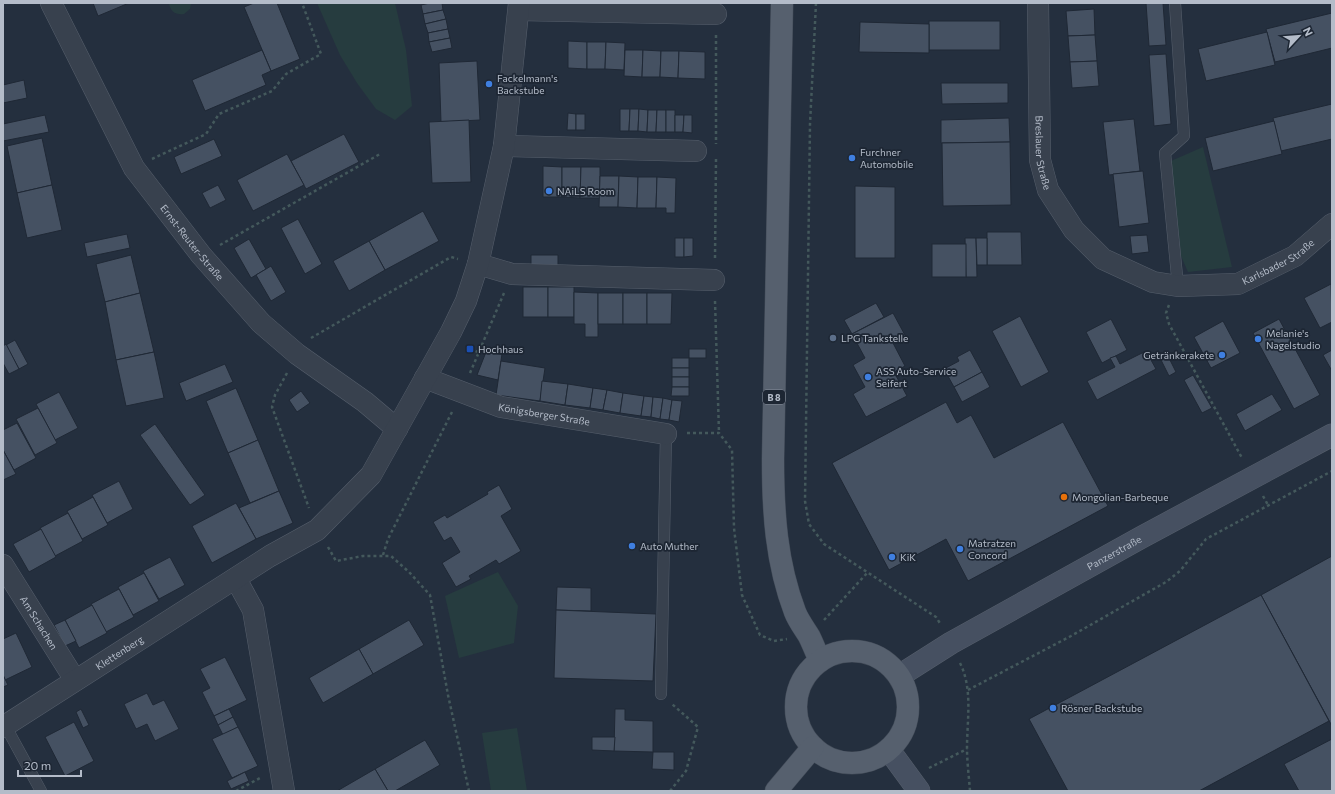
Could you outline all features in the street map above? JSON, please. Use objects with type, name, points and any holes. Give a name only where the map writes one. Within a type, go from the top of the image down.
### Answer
[{"type":"main road","name":"B 8","points":[[782,3],[773,451],[774,524],[789,594],[796,614],[820,661]]},
{"type":"main road","name":"Panzerstraße","points":[[899,676],[951,643],[1142,537],[1332,435]]},
{"type":"main road","points":[[848,651],[868,653],[885,662],[899,676],[907,694],[908,714],[902,734],[889,750],[874,759],[855,763],[832,759],[820,753],[813,747],[800,726],[796,714],[796,702],[804,679],[820,661],[838,653],[848,651]]},
{"type":"main road","points":[[776,791],[813,747]]},
{"type":"main road","points":[[889,750],[915,784]]},
{"type":"street","name":"Ernst-Reuter-Straße","points":[[51,3],[134,168],[201,255],[261,323],[297,354],[365,402],[397,429]]},
{"type":"street","name":"Breslauer Straße","points":[[1038,3],[1040,160],[1048,190],[1074,230],[1102,258],[1124,270]]},
{"type":"street","points":[[397,429],[451,332],[466,301],[478,264],[504,146],[519,7],[716,14]]},
{"type":"street","points":[[504,146],[696,151]]},
{"type":"street","name":"Karlsbader Straße","points":[[1124,270],[1154,282],[1178,286],[1238,284],[1295,256],[1332,224]]},
{"type":"street","points":[[478,264],[512,274],[714,280]]},
{"type":"street","name":"Königsberger Straße","points":[[425,378],[501,407],[666,434]]},
{"type":"street","name":"Klettenberg","points":[[4,726],[270,556],[317,530],[371,475],[397,429]]},
{"type":"street","name":"Am Schachen","points":[[3,566],[75,680]]},
{"type":"street","points":[[236,579],[253,610],[284,791]]},
{"type":"lane","points":[[1175,3],[1184,136],[1164,153],[1178,286]]},
{"type":"lane","points":[[660,694],[666,434]]},
{"type":"lane","points":[[4,726],[41,791]]},
{"type":"path","points":[[134,168],[206,134],[219,114],[272,91],[286,74],[321,54],[302,3]]},
{"type":"path","points":[[816,3],[810,124],[805,494],[809,524],[824,544],[936,617],[951,643],[966,676],[968,690],[967,749],[970,791]]},
{"type":"path","points":[[716,14],[714,280],[718,433]]},
{"type":"path","points":[[201,255],[380,154]]},
{"type":"path","points":[[469,791],[448,695],[430,595],[410,572],[391,556],[363,556],[336,560],[317,530],[272,407],[275,395],[297,354],[312,337],[451,257],[478,264]]},
{"type":"path","points":[[383,556],[388,539],[462,393],[512,274]]},
{"type":"path","points":[[1178,286],[1166,313],[1169,324],[1268,505]]},
{"type":"path","points":[[470,349],[478,352]]},
{"type":"path","points":[[968,690],[1071,636],[1166,582],[1180,571],[1206,539],[1332,471]]},
{"type":"path","points":[[660,694],[698,727],[686,771],[670,791]]},
{"type":"path","points":[[915,784],[967,749]]},
{"type":"path","points":[[236,791],[279,768]]},
{"type":"green space","points":[[169,3],[191,3],[190,9],[184,14],[181,14],[172,11]]},
{"type":"green space","points":[[317,3],[395,3],[406,50],[412,106],[395,120],[376,109],[357,83],[340,55]]},
{"type":"green space","points":[[1203,147],[1232,267],[1188,272],[1181,256],[1171,161]]},
{"type":"green space","points":[[498,572],[518,606],[514,643],[459,658],[445,596]]},
{"type":"green space","points":[[517,728],[527,791],[491,791],[482,733]]},
{"type":"building","points":[[93,3],[129,3],[98,16]]},
{"type":"building","points":[[254,3],[277,3],[300,59],[271,71],[244,7]]},
{"type":"building","points":[[442,3],[443,10],[423,14],[421,5]]},
{"type":"building","points":[[1146,3],[1163,3],[1166,45],[1149,46]]},
{"type":"building","points":[[1094,9],[1095,35],[1068,36],[1066,11]]},
{"type":"building","points":[[443,10],[446,19],[425,24],[423,14]]},
{"type":"building","points":[[1332,13],[1332,48],[1275,62],[1266,29]]},
{"type":"building","points":[[446,19],[448,29],[428,33],[425,24]]},
{"type":"building","points":[[929,21],[1000,21],[1000,50],[929,50]]},
{"type":"building","points":[[860,22],[929,24],[929,53],[859,52]]},
{"type":"building","points":[[448,29],[450,38],[429,42],[428,33]]},
{"type":"building","points":[[1267,32],[1275,65],[1206,81],[1198,49]]},
{"type":"building","points":[[1095,35],[1097,61],[1070,62],[1068,36]]},
{"type":"building","points":[[450,38],[452,48],[432,52],[429,42]]},
{"type":"building","points":[[568,41],[587,42],[587,69],[568,68]]},
{"type":"building","points":[[587,42],[606,42],[605,69],[587,69]]},
{"type":"building","points":[[606,42],[625,43],[624,70],[605,69]]},
{"type":"building","points":[[262,50],[271,71],[262,75],[266,85],[205,111],[192,80]]},
{"type":"building","points":[[625,50],[643,50],[642,77],[624,76]]},
{"type":"building","points":[[643,50],[661,51],[660,77],[642,77]]},
{"type":"building","points":[[661,51],[679,51],[678,78],[660,77]]},
{"type":"building","points":[[679,51],[705,52],[705,79],[678,78]]},
{"type":"building","points":[[1166,54],[1171,124],[1154,126],[1149,55]]},
{"type":"building","points":[[477,61],[480,120],[441,122],[439,63]]},
{"type":"building","points":[[1097,61],[1099,86],[1072,88],[1070,62]]},
{"type":"building","points":[[24,80],[27,98],[3,103],[3,85]]},
{"type":"building","points":[[941,83],[1008,83],[1008,103],[942,104]]},
{"type":"building","points":[[1332,104],[1332,139],[1281,151],[1273,118]]},
{"type":"building","points":[[620,109],[630,109],[629,131],[620,131]]},
{"type":"building","points":[[630,109],[639,109],[638,131],[629,131]]},
{"type":"building","points":[[639,109],[648,110],[647,132],[638,131]]},
{"type":"building","points":[[648,110],[657,110],[656,132],[647,132]]},
{"type":"building","points":[[657,110],[666,110],[666,132],[656,132]]},
{"type":"building","points":[[666,110],[675,110],[675,132],[666,132]]},
{"type":"building","points":[[568,113],[576,114],[576,130],[567,130]]},
{"type":"building","points":[[576,114],[585,114],[585,130],[576,130]]},
{"type":"building","points":[[45,115],[49,132],[3,141],[3,124]]},
{"type":"building","points":[[675,115],[684,115],[683,132],[675,132]]},
{"type":"building","points":[[684,115],[692,115],[692,133],[683,132]]},
{"type":"building","points":[[1009,118],[1010,142],[941,143],[941,120]]},
{"type":"building","points":[[1134,119],[1140,171],[1109,175],[1103,122]]},
{"type":"building","points":[[469,120],[471,182],[432,183],[429,122]]},
{"type":"building","points":[[1274,121],[1282,154],[1213,171],[1205,138]]},
{"type":"building","points":[[344,134],[359,162],[306,189],[291,161]]},
{"type":"building","points":[[42,138],[52,185],[17,193],[7,146]]},
{"type":"building","points":[[214,139],[222,156],[181,174],[174,157]]},
{"type":"building","points":[[1010,142],[1011,205],[943,206],[942,143]]},
{"type":"building","points":[[287,154],[304,185],[253,211],[237,180]]},
{"type":"building","points":[[543,166],[562,167],[562,197],[543,197]]},
{"type":"building","points":[[562,167],[581,167],[580,198],[562,197]]},
{"type":"building","points":[[581,167],[600,167],[600,198],[580,198]]},
{"type":"building","points":[[1143,171],[1149,223],[1119,227],[1113,174]]},
{"type":"building","points":[[600,176],[619,176],[618,207],[599,207]]},
{"type":"building","points":[[619,176],[638,177],[637,208],[618,207]]},
{"type":"building","points":[[638,177],[657,177],[656,208],[637,208]]},
{"type":"building","points":[[657,177],[676,178],[675,213],[666,213],[666,208],[656,208]]},
{"type":"building","points":[[52,185],[62,230],[27,238],[17,193]]},
{"type":"building","points":[[218,185],[226,200],[210,208],[202,193]]},
{"type":"building","points":[[855,186],[895,187],[895,258],[855,258]]},
{"type":"building","points":[[423,211],[439,241],[385,270],[369,241]]},
{"type":"building","points":[[298,219],[322,264],[305,274],[281,228]]},
{"type":"building","points":[[987,232],[1021,232],[1022,265],[987,265]]},
{"type":"building","points":[[127,234],[130,248],[87,257],[84,243]]},
{"type":"building","points":[[1147,235],[1149,252],[1132,254],[1130,236]]},
{"type":"building","points":[[675,238],[684,238],[684,257],[675,257]]},
{"type":"building","points":[[684,238],[693,238],[693,256],[684,257]]},
{"type":"building","points":[[965,238],[976,238],[977,277],[966,277]]},
{"type":"building","points":[[976,238],[987,238],[987,265],[977,265]]},
{"type":"building","points":[[249,239],[266,269],[251,278],[234,248]]},
{"type":"building","points":[[369,241],[385,270],[349,291],[333,261]]},
{"type":"building","points":[[932,244],[966,244],[966,277],[932,277]]},
{"type":"building","points":[[131,255],[140,293],[105,302],[96,264]]},
{"type":"building","points":[[531,255],[558,255],[558,269],[531,268]]},
{"type":"building","points":[[271,266],[286,292],[271,301],[256,275]]},
{"type":"building","points":[[1331,284],[1332,322],[1320,328],[1304,298]]},
{"type":"building","points":[[523,287],[548,287],[548,317],[523,317]]},
{"type":"building","points":[[548,287],[574,287],[574,317],[548,317]]},
{"type":"building","points":[[574,292],[598,293],[598,337],[585,337],[585,324],[574,324]]},
{"type":"building","points":[[140,293],[154,352],[116,360],[105,302]]},
{"type":"building","points":[[598,293],[623,293],[623,324],[598,324]]},
{"type":"building","points":[[623,293],[647,293],[647,324],[623,324]]},
{"type":"building","points":[[647,293],[672,293],[671,324],[647,324]]},
{"type":"building","points":[[876,303],[884,317],[852,334],[844,320]]},
{"type":"building","points":[[893,313],[906,337],[893,343],[905,366],[894,372],[907,396],[866,417],[853,394],[865,387],[853,365],[865,358],[852,334]]},
{"type":"building","points":[[1020,316],[1049,372],[1021,387],[992,331]]},
{"type":"building","points":[[1111,319],[1127,350],[1102,363],[1086,332]]},
{"type":"building","points":[[1279,319],[1320,395],[1294,409],[1253,333]]},
{"type":"building","points":[[1223,321],[1240,353],[1211,368],[1194,337]]},
{"type":"building","points":[[15,340],[28,364],[19,369],[6,345]]},
{"type":"building","points":[[6,344],[19,369],[9,374],[3,363],[3,346]]},
{"type":"building","points":[[689,349],[706,349],[706,358],[689,358]]},
{"type":"building","points":[[970,350],[982,372],[954,387],[944,369],[959,361],[957,357]]},
{"type":"building","points":[[1332,350],[1332,371],[1323,355]]},
{"type":"building","points":[[1146,351],[1156,369],[1097,400],[1087,381],[1115,367],[1110,358],[1116,356],[1120,364]]},
{"type":"building","points":[[154,352],[164,398],[126,406],[116,360]]},
{"type":"building","points":[[486,352],[502,354],[498,380],[477,375]]},
{"type":"building","points":[[1168,356],[1176,372],[1169,376],[1161,360]]},
{"type":"building","points":[[672,358],[689,358],[689,368],[672,368]]},
{"type":"building","points":[[501,361],[545,368],[540,401],[496,395]]},
{"type":"building","points":[[225,364],[233,382],[186,401],[179,383]]},
{"type":"building","points":[[672,368],[689,368],[689,377],[672,377]]},
{"type":"building","points":[[982,372],[990,387],[962,402],[954,387]]},
{"type":"building","points":[[1193,375],[1212,408],[1202,413],[1184,380]]},
{"type":"building","points":[[672,377],[689,377],[689,387],[672,387]]},
{"type":"building","points":[[542,381],[568,384],[565,405],[540,401]]},
{"type":"building","points":[[568,384],[593,388],[590,408],[565,405]]},
{"type":"building","points":[[672,387],[689,387],[689,396],[671,396]]},
{"type":"building","points":[[236,388],[258,440],[228,453],[206,401]]},
{"type":"building","points":[[593,388],[607,390],[603,410],[590,408]]},
{"type":"building","points":[[607,390],[623,393],[620,413],[603,410]]},
{"type":"building","points":[[301,391],[310,403],[297,412],[289,400]]},
{"type":"building","points":[[59,392],[78,428],[55,440],[36,404]]},
{"type":"building","points":[[623,393],[644,396],[641,416],[620,413]]},
{"type":"building","points":[[1272,394],[1282,410],[1245,431],[1236,414]]},
{"type":"building","points":[[644,396],[653,397],[651,417],[641,416]]},
{"type":"building","points":[[653,397],[663,398],[660,419],[651,417]]},
{"type":"building","points":[[663,398],[672,400],[669,420],[660,419]]},
{"type":"building","points":[[672,400],[682,401],[679,422],[669,420]]},
{"type":"building","points":[[946,402],[957,423],[971,415],[994,458],[1063,422],[1108,506],[968,581],[946,539],[889,570],[832,463]]},
{"type":"building","points":[[38,408],[57,443],[35,455],[16,419]]},
{"type":"building","points":[[17,423],[36,458],[14,470],[3,450],[3,430]]},
{"type":"building","points":[[155,424],[205,495],[190,505],[140,435]]},
{"type":"building","points":[[258,440],[279,491],[250,503],[228,453]]},
{"type":"building","points":[[3,450],[16,474],[3,480]]},
{"type":"building","points":[[119,481],[133,509],[107,523],[92,495]]},
{"type":"building","points":[[499,485],[512,509],[501,516],[521,551],[499,564],[496,560],[469,576],[471,579],[456,587],[442,563],[460,552],[451,537],[444,541],[433,522],[445,515],[447,518],[488,494],[487,492]]},
{"type":"building","points":[[279,491],[293,523],[256,539],[239,508]]},
{"type":"building","points":[[93,497],[108,525],[82,539],[67,511]]},
{"type":"building","points":[[236,503],[256,539],[212,563],[192,526]]},
{"type":"building","points":[[68,513],[83,541],[55,556],[40,528]]},
{"type":"building","points":[[41,529],[56,557],[29,572],[13,544]]},
{"type":"building","points":[[1332,556],[1332,726],[1261,595]]},
{"type":"building","points":[[170,557],[185,585],[159,599],[143,571]]},
{"type":"building","points":[[144,573],[159,601],[133,615],[118,587]]},
{"type":"building","points":[[557,587],[591,588],[591,611],[556,610]]},
{"type":"building","points":[[119,589],[134,617],[106,632],[91,604]]},
{"type":"building","points":[[1261,595],[1329,721],[1199,791],[1068,791],[1029,719]]},
{"type":"building","points":[[92,605],[107,633],[79,648],[65,620]]},
{"type":"building","points":[[556,610],[656,614],[653,681],[554,678]]},
{"type":"building","points":[[65,620],[76,641],[65,646],[54,625]]},
{"type":"building","points":[[409,620],[424,645],[373,674],[359,649]]},
{"type":"building","points":[[16,633],[32,667],[5,680],[3,675],[3,639]]},
{"type":"building","points":[[359,649],[373,674],[323,703],[309,678]]},
{"type":"building","points":[[225,657],[247,700],[214,716],[202,692],[210,688],[200,669]]},
{"type":"building","points":[[3,675],[8,685],[3,687]]},
{"type":"building","points":[[147,693],[153,705],[164,700],[179,729],[155,741],[147,724],[136,729],[124,704]]},
{"type":"building","points":[[81,709],[89,725],[83,728],[76,712]]},
{"type":"building","points":[[229,709],[233,717],[218,725],[214,716]]},
{"type":"building","points":[[615,709],[625,709],[625,720],[653,721],[653,752],[614,751]]},
{"type":"building","points":[[233,717],[238,727],[223,735],[218,725]]},
{"type":"building","points":[[74,722],[94,761],[65,776],[45,737]]},
{"type":"building","points":[[238,727],[258,766],[232,778],[212,739]]},
{"type":"building","points":[[592,737],[615,737],[614,751],[592,750]]},
{"type":"building","points":[[1332,739],[1332,791],[1299,791],[1284,764]]},
{"type":"building","points":[[425,740],[440,765],[395,791],[388,791],[375,769]]},
{"type":"building","points":[[653,752],[674,752],[674,770],[652,769]]},
{"type":"building","points":[[375,769],[388,791],[337,791]]},
{"type":"building","points":[[245,772],[249,781],[231,789],[227,781]]},
{"type":"place","name":"Fackelmann's Backstube","points":[[489,84]]},
{"type":"place","name":"Furchner Automobile","points":[[852,158]]},
{"type":"place","name":"NAiLS Room","points":[[549,191]]},
{"type":"place","name":"LPG Tankstelle","points":[[833,338]]},
{"type":"place","name":"Melanie's Nagelstudio","points":[[1258,339]]},
{"type":"place","name":"Hochhaus","points":[[470,349]]},
{"type":"place","name":"Getränkerakete","points":[[1222,355]]},
{"type":"place","name":"ASS Auto-Service Seifert","points":[[868,377]]},
{"type":"place","name":"Mongolian-Barbeque","points":[[1064,497]]},
{"type":"place","name":"Auto Muther","points":[[632,546]]},
{"type":"place","name":"Matratzen Concord","points":[[960,549]]},
{"type":"place","name":"KiK","points":[[892,557]]},
{"type":"place","name":"Rösner Backstube","points":[[1053,708]]}]
